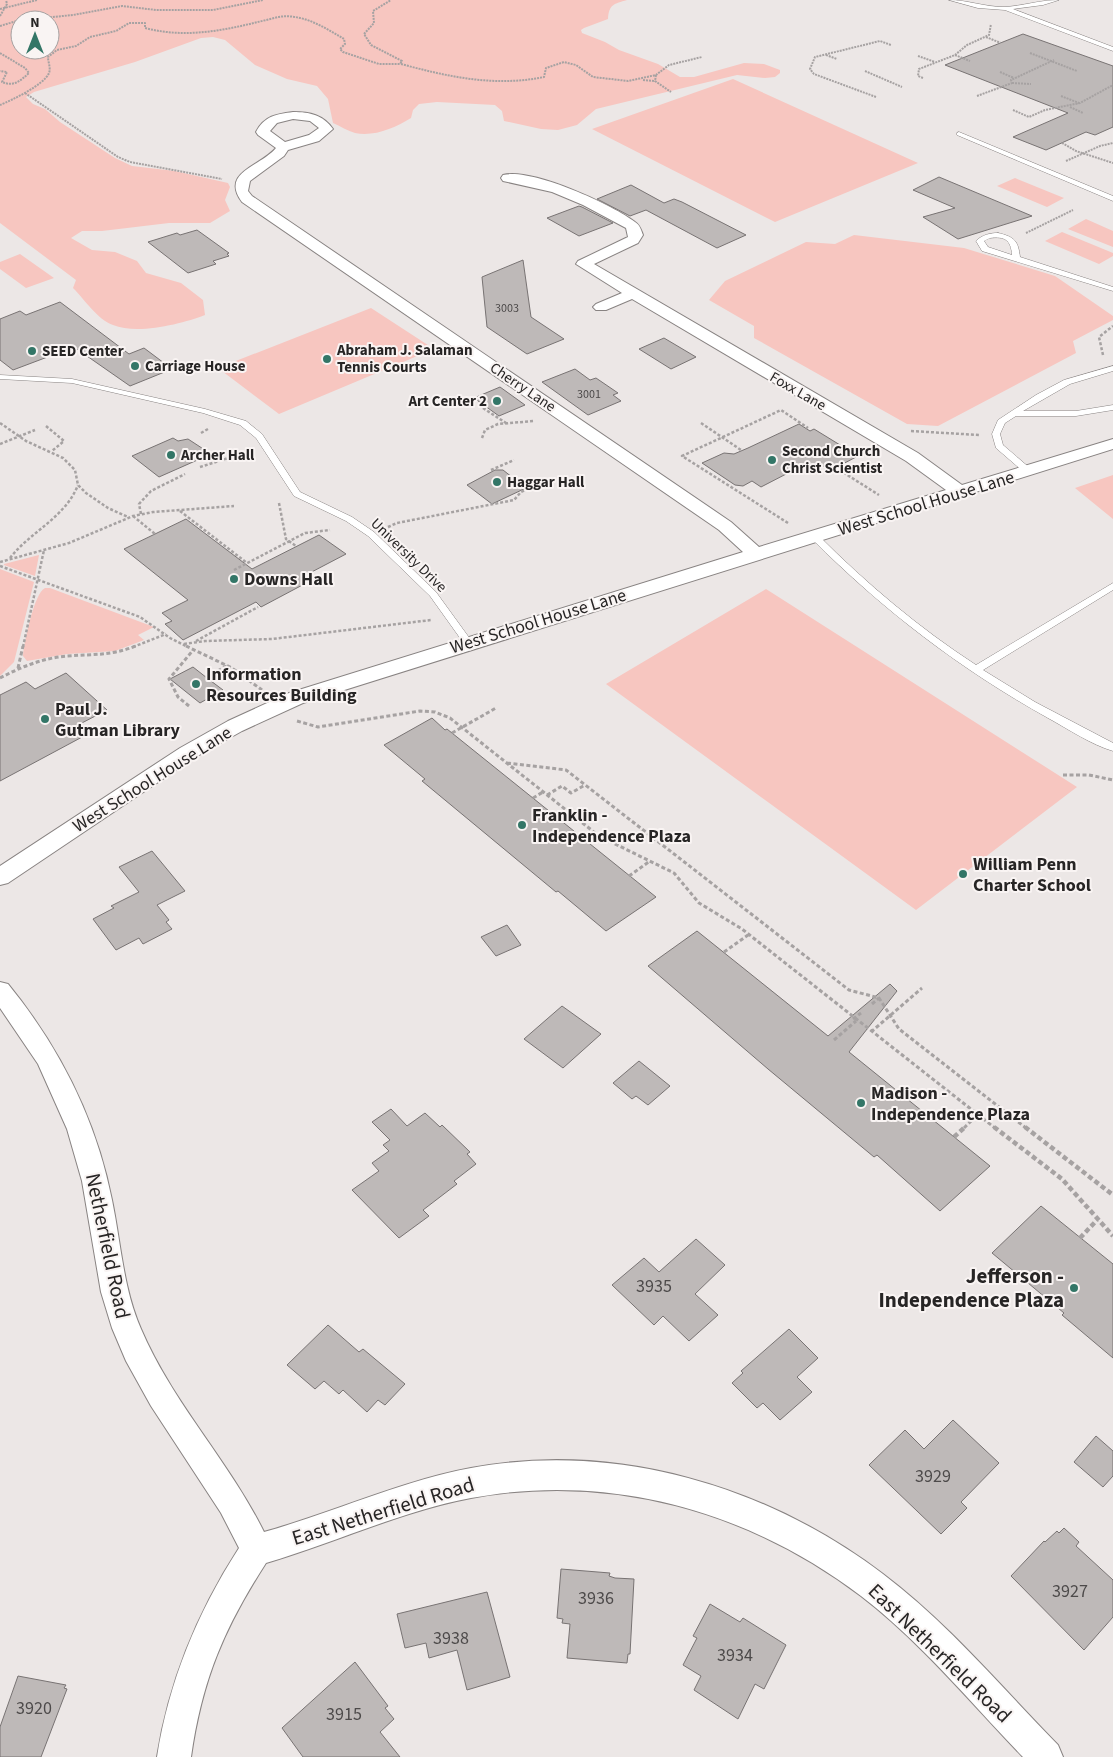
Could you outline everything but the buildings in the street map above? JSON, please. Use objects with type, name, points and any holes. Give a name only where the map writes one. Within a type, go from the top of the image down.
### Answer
[{"type":"street","points":[[242,183],[260,166],[279,153],[283,147]]},
{"type":"street","name":"Foxx Lane","points":[[508,178],[541,182],[558,187],[632,226],[636,235],[633,240],[583,264],[912,457],[961,492]]},
{"type":"street","name":"Cherry Lane","points":[[242,183],[241,192],[247,199],[725,526],[757,554]]},
{"type":"street","points":[[601,307],[632,294]]},
{"type":"street","name":"West School House Lane","points":[[0,877],[162,768],[235,726],[277,706],[320,690],[468,642],[1028,472],[1113,444]]},
{"type":"street","name":"Netherfield Road","points":[[0,990],[20,1013],[43,1048],[63,1086],[80,1129],[96,1182],[113,1289],[126,1328],[144,1367],[167,1408],[233,1504],[256,1550]]},
{"type":"street","name":"East Netherfield Road","points":[[256,1550],[316,1532],[425,1494],[472,1482],[522,1476],[570,1475],[624,1479],[682,1490],[736,1508],[787,1531],[831,1556],[872,1586],[914,1623],[1046,1757]]},
{"type":"street","points":[[174,1757],[180,1711],[192,1670],[214,1619],[256,1550]]},
{"type":"lane","points":[[952,0],[968,5],[1007,9],[1024,8],[1056,0]]},
{"type":"lane","points":[[1007,9],[1113,49]]},
{"type":"lane","points":[[959,134],[1113,199]]},
{"type":"lane","points":[[1016,258],[1015,246],[1007,238],[990,236],[980,241],[985,249],[1113,289]]},
{"type":"lane","points":[[1028,472],[1003,451],[997,440],[997,427],[1001,422],[1067,382],[1113,368]]},
{"type":"lane","name":"University Drive","points":[[0,377],[72,381],[237,420],[259,436],[297,494],[354,522],[371,534],[433,594],[468,642]]},
{"type":"lane","points":[[1015,414],[1074,415],[1113,407]]},
{"type":"lane","points":[[815,537],[851,574],[881,601],[924,634],[976,670],[1047,712],[1113,747]]},
{"type":"lane","points":[[976,670],[1113,586]]},
{"type":"path","points":[[0,16],[6,8],[6,0]]},
{"type":"path","points":[[0,9],[37,0]]},
{"type":"path","points":[[60,16],[122,6],[156,10],[213,10],[263,0]]},
{"type":"path","points":[[391,0],[372,10],[374,23],[364,34],[371,45],[402,61],[400,64]]},
{"type":"path","points":[[923,78],[918,76],[918,71],[935,62],[955,55],[967,45],[985,37],[991,32],[992,23],[995,20],[1014,13]]},
{"type":"path","points":[[0,105],[25,93],[48,76],[50,66],[48,58],[53,52],[76,46],[90,37],[116,31],[133,22],[145,23],[145,28],[182,36],[218,32],[246,23],[290,16],[318,25],[344,40],[345,44],[340,48],[343,52],[390,66],[400,64],[447,77],[512,83],[544,77],[546,68],[564,62],[576,65],[593,77],[655,81],[671,92]]},
{"type":"path","points":[[985,37],[1001,43]]},
{"type":"path","points":[[876,97],[811,71],[812,60],[825,54],[880,41],[891,46]]},
{"type":"path","points":[[0,53],[25,68],[29,73],[18,83],[9,85],[2,82],[7,72],[0,71]]},
{"type":"path","points":[[1030,53],[1077,71]]},
{"type":"path","points":[[825,54],[837,59]]},
{"type":"path","points":[[955,55],[970,61]]},
{"type":"path","points":[[918,56],[935,62]]},
{"type":"path","points":[[639,80],[656,74],[669,65],[702,57]]},
{"type":"path","points":[[1012,82],[1014,78],[1052,60]]},
{"type":"path","points":[[865,71],[902,87]]},
{"type":"path","points":[[1000,72],[1014,78]]},
{"type":"path","points":[[655,81],[656,74]]},
{"type":"path","points":[[978,96],[1012,82],[1031,84]]},
{"type":"path","points":[[1108,82],[1113,85]]},
{"type":"path","points":[[1013,110],[1029,117],[1045,110],[1069,107],[1080,104],[1113,85]]},
{"type":"path","points":[[1109,87],[1113,89]]},
{"type":"path","points":[[25,93],[118,157],[130,162],[242,183]]},
{"type":"path","points":[[1061,96],[1080,104]]},
{"type":"path","points":[[1069,107],[1083,113]]},
{"type":"path","points":[[1062,142],[1083,154],[1113,163]]},
{"type":"path","points":[[1060,164],[1100,146],[1113,143]]},
{"type":"path","points":[[1018,237],[1073,210]]},
{"type":"path","points":[[1104,358],[1099,337],[1113,326]]},
{"type":"path","points":[[484,408],[506,423]]},
{"type":"path","points":[[794,528],[743,493],[729,488],[682,456],[781,410],[808,428]]},
{"type":"path","points":[[0,423],[20,437],[52,451],[75,470],[78,485],[71,502],[63,511],[23,542],[10,559]]},
{"type":"path","points":[[701,423],[741,450]]},
{"type":"path","points":[[482,438],[485,430],[498,424]]},
{"type":"path","points":[[46,426],[64,441],[52,451]]},
{"type":"path","points":[[1,445],[35,430]]},
{"type":"path","points":[[908,431],[979,436]]},
{"type":"path","points":[[200,467],[233,456]]},
{"type":"path","points":[[491,470],[514,460]]},
{"type":"path","points":[[804,469],[841,471],[880,495]]},
{"type":"path","points":[[141,514],[139,504],[146,495],[185,474]]},
{"type":"path","points":[[397,523],[514,500],[521,492],[545,482]]},
{"type":"path","points":[[78,485],[96,501],[128,517]]},
{"type":"path","points":[[510,497],[514,500]]},
{"type":"path","points":[[278,499],[283,514],[286,539],[296,546]]},
{"type":"path","points":[[0,562],[69,543],[128,517],[141,514],[234,506]]},
{"type":"path","points":[[179,511],[247,563]]},
{"type":"path","points":[[133,516],[154,534]]},
{"type":"path","points":[[234,570],[305,533],[336,530],[354,522]]},
{"type":"path","points":[[18,668],[39,580],[44,550]]},
{"type":"path","points":[[0,566],[140,617],[183,644],[194,648],[247,678],[266,694]]},
{"type":"path","points":[[196,641],[258,607]]},
{"type":"path","points":[[183,644],[196,641],[272,639],[450,616]]},
{"type":"path","points":[[0,678],[18,668],[65,656],[116,654],[164,633],[170,628]]},
{"type":"path","points":[[189,706],[178,697],[170,679],[173,672],[194,648]]},
{"type":"path","points":[[206,677],[227,666]]},
{"type":"path","points":[[452,733],[496,708]]},
{"type":"path","points":[[293,719],[318,727],[420,711],[444,715],[608,841],[674,873],[699,903],[748,935],[1067,1184],[1113,1236]]},
{"type":"path","points":[[506,762],[566,770],[849,990],[879,998],[884,1002],[890,1017],[899,1029],[1113,1195]]},
{"type":"path","points":[[1064,775],[1089,775],[1113,780]]},
{"type":"path","points":[[533,798],[562,786],[571,793],[585,785]]},
{"type":"path","points":[[629,876],[650,861]]},
{"type":"path","points":[[724,952],[748,935]]},
{"type":"path","points":[[871,1032],[922,988]]},
{"type":"path","points":[[872,1004],[879,998]]},
{"type":"path","points":[[834,1040],[855,1020],[860,1012]]},
{"type":"path","points":[[954,1137],[978,1114]]},
{"type":"path","points":[[1080,1238],[1097,1220]]},
{"type":"shaded area","points":[[0,0],[627,0],[613,5],[608,19],[584,28],[581,30],[582,33],[619,50],[658,64],[680,77],[694,77],[744,63],[764,64],[780,70],[780,73],[775,77],[765,78],[737,75],[596,109],[577,125],[558,130],[541,129],[504,121],[502,111],[495,105],[437,102],[419,104],[413,110],[411,118],[391,128],[377,133],[362,134],[352,132],[333,123],[328,99],[317,86],[287,79],[255,65],[225,40],[213,37],[201,38],[135,62],[34,92],[26,97],[33,104],[45,109],[60,122],[115,158],[132,166],[175,171],[228,183],[230,187],[225,200],[230,211],[210,223],[169,223],[102,231],[82,231],[71,238],[92,250],[115,252],[137,261],[146,273],[181,283],[203,300],[205,315],[172,325],[147,329],[123,328],[107,322],[96,314],[73,288],[76,280],[0,223]]},
{"type":"shaded area","points":[[733,79],[918,163],[775,222],[592,129]]},
{"type":"shaded area","points":[[1015,178],[1064,198],[1047,207],[997,186]]},
{"type":"shaded area","points":[[1086,219],[1113,231],[1113,247],[1068,229]]},
{"type":"shaded area","points":[[1062,232],[1113,253],[1113,256],[1099,264],[1045,241]]},
{"type":"shaded area","points":[[854,235],[964,248],[1055,276],[1113,316],[1113,320],[1073,341],[1076,353],[938,426],[907,424],[754,338],[754,326],[709,300],[725,281],[806,242],[835,244]]},
{"type":"shaded area","points":[[20,254],[54,278],[26,288],[0,269],[0,262]]},
{"type":"shaded area","name":"Abraham J. Salaman Tennis Courts","points":[[371,308],[434,349],[279,414],[218,368]]},
{"type":"shaded area","points":[[1113,475],[1113,519],[1075,488]]},
{"type":"shaded area","points":[[39,555],[35,576],[4,565],[4,564]]},
{"type":"shaded area","points":[[0,569],[34,582],[14,662],[0,676]]},
{"type":"shaded area","points":[[45,588],[50,588],[154,627],[138,635],[144,640],[115,651],[67,654],[27,661],[23,656],[33,608]]},
{"type":"shaded area","points":[[766,589],[1077,787],[916,910],[606,684]]},
{"type":"place","name":"SEED Center","points":[[32,351]]},
{"type":"place","name":"Abraham J. Salaman Tennis Courts","points":[[327,359]]},
{"type":"place","name":"Carriage House","points":[[135,366]]},
{"type":"place","name":"Art Center 2","points":[[497,401]]},
{"type":"place","name":"Archer Hall","points":[[171,455]]},
{"type":"place","name":"Second Church Christ Scientist","points":[[772,460]]},
{"type":"place","name":"Haggar Hall","points":[[497,482]]},
{"type":"place","name":"Downs Hall","points":[[234,579]]},
{"type":"place","name":"Information Resources Building","points":[[196,684]]},
{"type":"place","name":"Paul J. Gutman Library","points":[[45,719]]},
{"type":"place","name":"Franklin - Independence Plaza","points":[[522,825]]},
{"type":"place","name":"William Penn Charter School","points":[[963,874]]},
{"type":"place","name":"Madison - Independence Plaza","points":[[861,1103]]},
{"type":"place","name":"Jefferson - Independence Plaza","points":[[1074,1288]]}]
